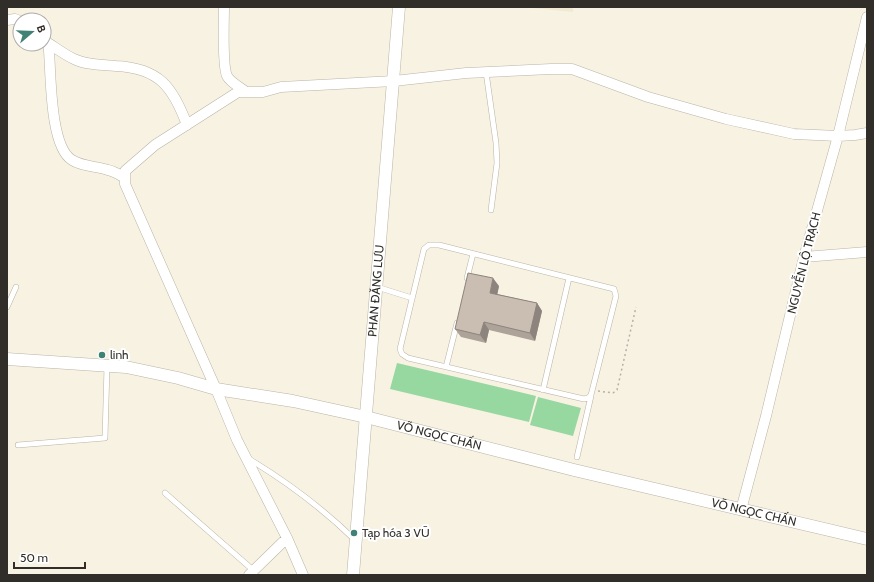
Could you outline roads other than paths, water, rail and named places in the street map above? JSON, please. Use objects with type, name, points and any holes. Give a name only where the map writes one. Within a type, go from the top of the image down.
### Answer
[{"type":"street","points":[[224,7],[226,74],[230,80],[246,92]]},
{"type":"street","name":"PHAN ĐĂNG LƯU","points":[[354,575],[399,7]]},
{"type":"street","name":"NGUYỄN LỘ TRẠCH","points":[[741,510],[766,416],[804,257],[838,136],[867,17]]},
{"type":"street","points":[[52,45],[74,59],[103,66],[127,67],[145,70],[154,75],[163,82],[176,98],[187,125]]},
{"type":"street","points":[[47,52],[54,117],[61,145],[66,154],[73,161],[110,170],[125,178]]},
{"type":"street","points":[[303,575],[287,538],[237,440],[216,389],[125,184],[125,171],[155,145],[238,92],[263,92],[281,87],[394,81],[486,72],[551,68],[572,69],[648,97],[726,119],[794,134],[838,136],[867,133]]},
{"type":"street","points":[[804,257],[867,252]]},
{"type":"street","name":"VÕ NGỌC CHẤN","points":[[7,359],[107,365],[140,369],[216,389],[293,401],[366,417],[494,450],[867,539]]},
{"type":"street","points":[[251,573],[287,538]]},
{"type":"lane","points":[[486,72],[496,143],[497,163],[491,210]]},
{"type":"lane","points":[[577,457],[616,296],[614,289],[439,245],[429,245],[424,249],[400,349],[402,354],[408,358],[584,400],[588,398],[592,392]]},
{"type":"lane","points":[[466,284],[473,254]]},
{"type":"lane","points":[[543,390],[569,278]]},
{"type":"lane","points":[[377,286],[412,298]]},
{"type":"lane","points":[[7,306],[16,287]]},
{"type":"lane","points":[[446,367],[459,314]]},
{"type":"lane","points":[[18,445],[105,438],[107,365]]},
{"type":"lane","points":[[245,456],[285,482],[343,528],[356,541]]},
{"type":"lane","points":[[165,493],[251,573]]},
{"type":"place","name":"linh","points":[[102,355]]},
{"type":"place","name":"Tạp hóa 3 VŨ","points":[[354,533]]}]
